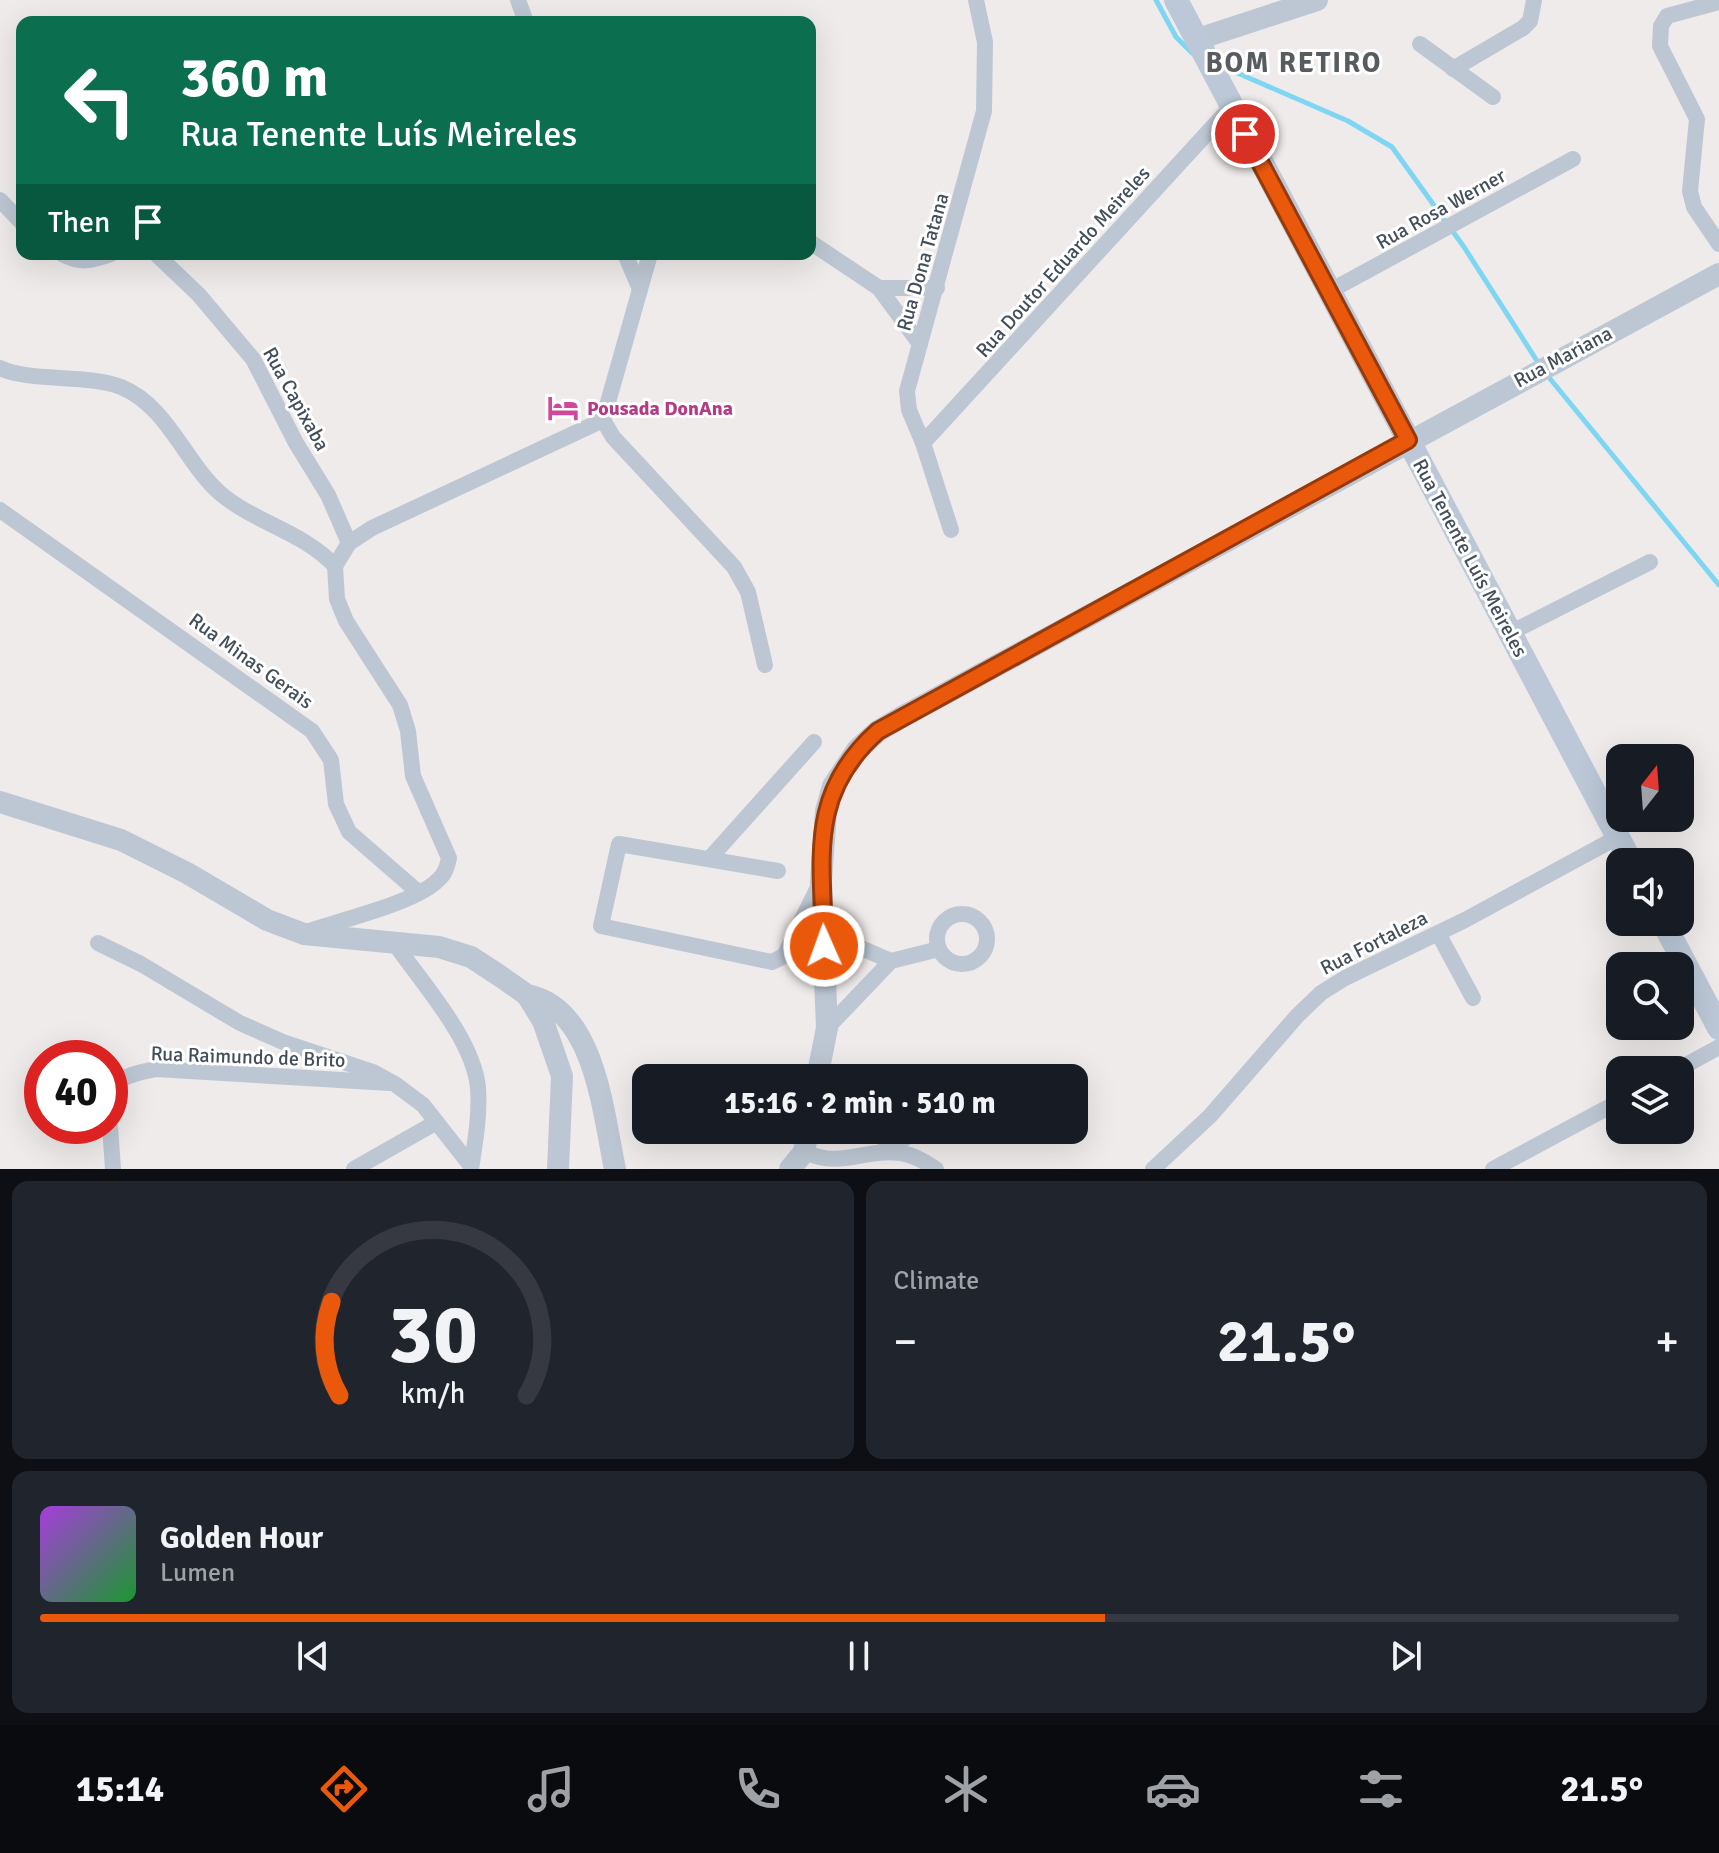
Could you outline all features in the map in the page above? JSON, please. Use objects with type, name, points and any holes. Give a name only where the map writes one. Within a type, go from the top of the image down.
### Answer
[{"type":"main road","name":"Rua Tenente Luís Meireles","points":[[1176,0],[1624,848]]},
{"type":"main road","points":[[1670,936],[1719,1028]]},
{"type":"street","name":"Rua Dona Tatana","points":[[951,530],[909,410],[907,391],[984,111],[985,42],[976,0]]},
{"type":"street","points":[[1200,45],[1317,0]]},
{"type":"street","points":[[1453,69],[1523,28],[1530,21],[1534,0]]},
{"type":"street","points":[[1719,2],[1667,16],[1659,34],[1660,46],[1697,119],[1690,191],[1694,207],[1719,244]]},
{"type":"street","points":[[1420,44],[1493,97]]},
{"type":"street","name":"Rua Doutor Eduardo Meireles","points":[[923,443],[1231,107]]},
{"type":"street","name":"Rua Rosa Werner","points":[[1328,292],[1573,159]]},
{"type":"street","points":[[0,200],[16,217]]},
{"type":"street","points":[[816,246],[879,288],[920,344]]},
{"type":"street","points":[[75,260],[94,260]]},
{"type":"street","name":"Rua Capixaba","points":[[162,260],[214,311],[253,359],[296,443],[328,495],[349,543]]},
{"type":"street","points":[[628,260],[640,289]]},
{"type":"street","points":[[648,260],[603,420],[613,437],[734,567],[748,592],[765,665]]},
{"type":"street","name":"Rua Mariana","points":[[820,1064],[827,1028],[821,881],[826,811],[833,786],[857,750],[878,731],[1408,440],[1719,274]]},
{"type":"street","points":[[879,288],[937,288]]},
{"type":"street","points":[[0,368],[120,387],[142,399],[220,493],[238,507],[322,551],[335,566]]},
{"type":"street","points":[[304,934],[436,883],[446,871],[449,858],[413,776],[408,731],[400,705],[346,621],[337,599],[335,566],[349,543],[450,490],[603,420]]},
{"type":"street","name":"Rua Minas Gerais","points":[[0,510],[312,731],[331,760],[336,804],[349,832],[418,892]]},
{"type":"street","points":[[1510,633],[1650,562]]},
{"type":"street","points":[[710,858],[814,742]]},
{"type":"street","points":[[0,802],[121,840],[187,873],[267,920],[304,934],[439,947],[471,957],[527,995],[544,998],[558,1009],[585,1048],[595,1075],[615,1169]]},
{"type":"street","name":"Rua Fortaleza","points":[[1153,1169],[1210,1116],[1297,1016],[1321,993],[1618,837]]},
{"type":"street","points":[[778,871],[619,844],[601,926],[772,962],[784,956],[821,881]]},
{"type":"street","points":[[823,919],[845,941],[891,961]]},
{"type":"street","points":[[1438,933],[1473,998]]},
{"type":"street","points":[[98,943],[141,964],[240,1023],[283,1042],[373,1072],[395,1084],[423,1105],[471,1167]]},
{"type":"street","points":[[395,944],[464,1045],[473,1066],[478,1085],[479,1115],[471,1167]]},
{"type":"street","points":[[827,1028],[891,961],[939,949]]},
{"type":"street","points":[[527,995],[543,1021],[562,1076],[558,1169]]},
{"type":"street","points":[[1694,1061],[1719,1047]]},
{"type":"street","name":"Rua Raimundo de Brito","points":[[128,1075],[156,1069],[395,1084]]},
{"type":"street","points":[[1493,1169],[1606,1108]]},
{"type":"street","points":[[354,1169],[435,1123]]},
{"type":"street","points":[[111,1144],[113,1169]]},
{"type":"street","points":[[800,1150],[825,1162],[841,1164],[876,1154],[894,1144]]},
{"type":"street","points":[[876,1154],[907,1154],[936,1169]]},
{"type":"waterway","points":[[1156,0],[1176,37],[1192,53]]},
{"type":"waterway","points":[[1219,65],[1348,121],[1392,147],[1464,247],[1539,364]]},
{"type":"waterway","points":[[1547,375],[1719,585]]},
{"type":"place","name":"Pousada DonAna","points":[[563,408]]},
{"type":"district","name":"BOM RETIRO","points":[[1294,63]]},
{"type":"route","points":[[824,946],[821,881],[826,811],[833,786],[842,772],[857,750],[878,731],[1408,440],[1245,134]]}]
